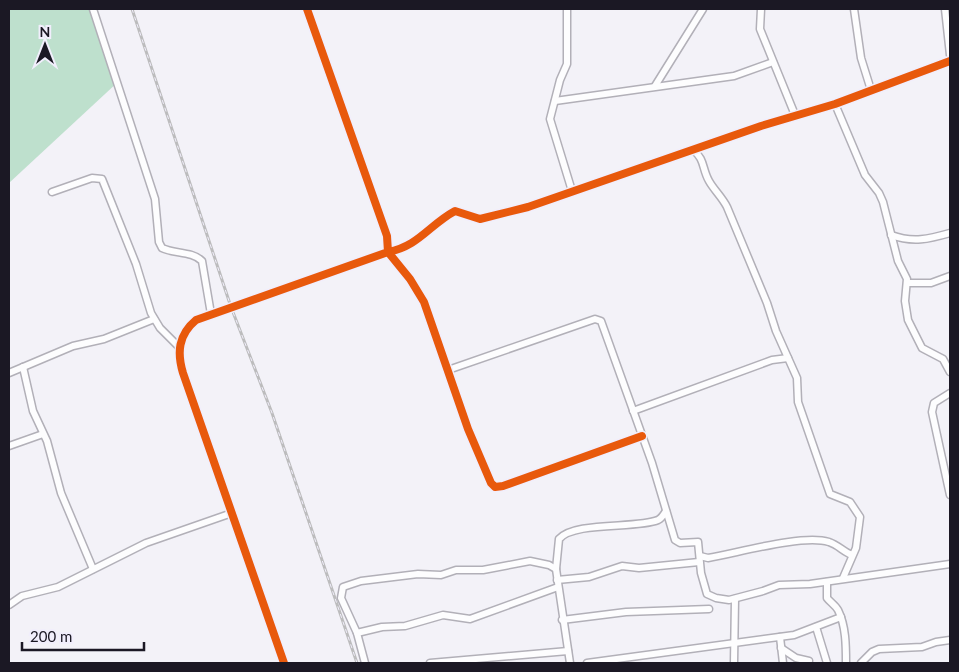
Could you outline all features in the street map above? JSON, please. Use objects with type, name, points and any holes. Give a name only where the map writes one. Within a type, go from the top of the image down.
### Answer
[{"type":"street","points":[[93,9],[155,199],[159,242],[162,248],[167,251],[192,255],[202,261],[212,314]]},
{"type":"street","points":[[307,9],[387,236],[388,252],[420,293],[468,430],[491,483],[495,487],[503,486],[642,436]]},
{"type":"street","points":[[568,9],[568,64],[560,80],[555,101],[552,104],[550,119],[572,191]]},
{"type":"street","points":[[655,86],[702,9]]},
{"type":"street","points":[[761,9],[760,30],[794,115]]},
{"type":"street","points":[[854,9],[861,58],[871,90]]},
{"type":"street","points":[[945,9],[950,55]]},
{"type":"street","points":[[284,663],[182,374],[180,348],[182,336],[188,327],[196,320],[212,314],[388,252],[401,250],[415,242],[455,211],[480,219],[528,207],[794,115],[835,104],[950,61]]},
{"type":"street","points":[[555,101],[600,96],[655,86],[668,87],[734,76],[772,62]]},
{"type":"street","points":[[835,104],[865,175],[880,193],[891,235],[908,283],[906,311],[913,331],[922,348],[948,361],[950,372]]},
{"type":"street","points":[[693,150],[702,159],[710,183],[722,196],[797,378],[800,409],[830,494],[850,502],[860,517],[861,523],[843,578]]},
{"type":"street","points":[[52,192],[92,178],[102,179],[136,264],[154,319],[180,348]]},
{"type":"street","points":[[891,235],[906,240],[922,240],[950,233]]},
{"type":"street","points":[[908,283],[931,283],[950,276]]},
{"type":"street","points":[[9,373],[73,346],[104,339],[154,319]]},
{"type":"street","points":[[448,370],[598,320],[604,325],[675,540],[680,543],[698,542],[708,596],[734,599],[779,584],[827,582],[843,578],[950,564]]},
{"type":"street","points":[[633,410],[772,360],[788,358]]},
{"type":"street","points":[[23,367],[33,411],[44,434],[61,493],[93,569]]},
{"type":"street","points":[[950,393],[934,403],[932,412],[950,495]]},
{"type":"street","points":[[9,446],[44,434]]},
{"type":"street","points":[[570,663],[562,620],[556,569],[556,559],[562,536],[597,527],[658,520],[666,511]]},
{"type":"street","points":[[9,605],[22,596],[58,587],[146,543],[232,513]]},
{"type":"street","points":[[357,633],[382,627],[405,626],[443,616],[470,619],[558,584],[589,577],[622,566],[638,568],[816,540],[831,542],[852,555]]},
{"type":"street","points":[[365,663],[357,633],[342,598],[341,589],[348,585],[407,575],[441,575],[456,570],[483,570],[530,561],[549,564],[556,569]]},
{"type":"street","points":[[827,582],[827,598],[835,606],[841,617],[846,639],[846,663]]},
{"type":"street","points":[[734,599],[734,663]]},
{"type":"street","points":[[562,620],[626,612],[709,609]]},
{"type":"street","points":[[588,663],[780,637],[816,627],[841,617]]},
{"type":"street","points":[[816,627],[827,663]]},
{"type":"street","points":[[780,637],[783,663]]},
{"type":"street","points":[[861,663],[872,652],[879,649],[922,647],[950,640]]},
{"type":"street","points":[[781,648],[796,658],[809,661]]},
{"type":"street","points":[[430,663],[568,652]]},
{"type":"green space","points":[[9,9],[94,9],[119,81],[9,183]]},
{"type":"railway","points":[[132,9],[231,307],[272,413],[357,663]]},
{"type":"cycle path","points":[[284,663],[183,373],[180,345],[182,338],[196,320],[388,252],[387,236],[307,9]]},
{"type":"cycle path","points":[[642,436],[503,486],[495,487],[491,483],[468,429],[424,302],[410,279],[388,252],[408,245],[455,211],[480,219],[528,207],[761,126],[835,104],[950,61]]}]
